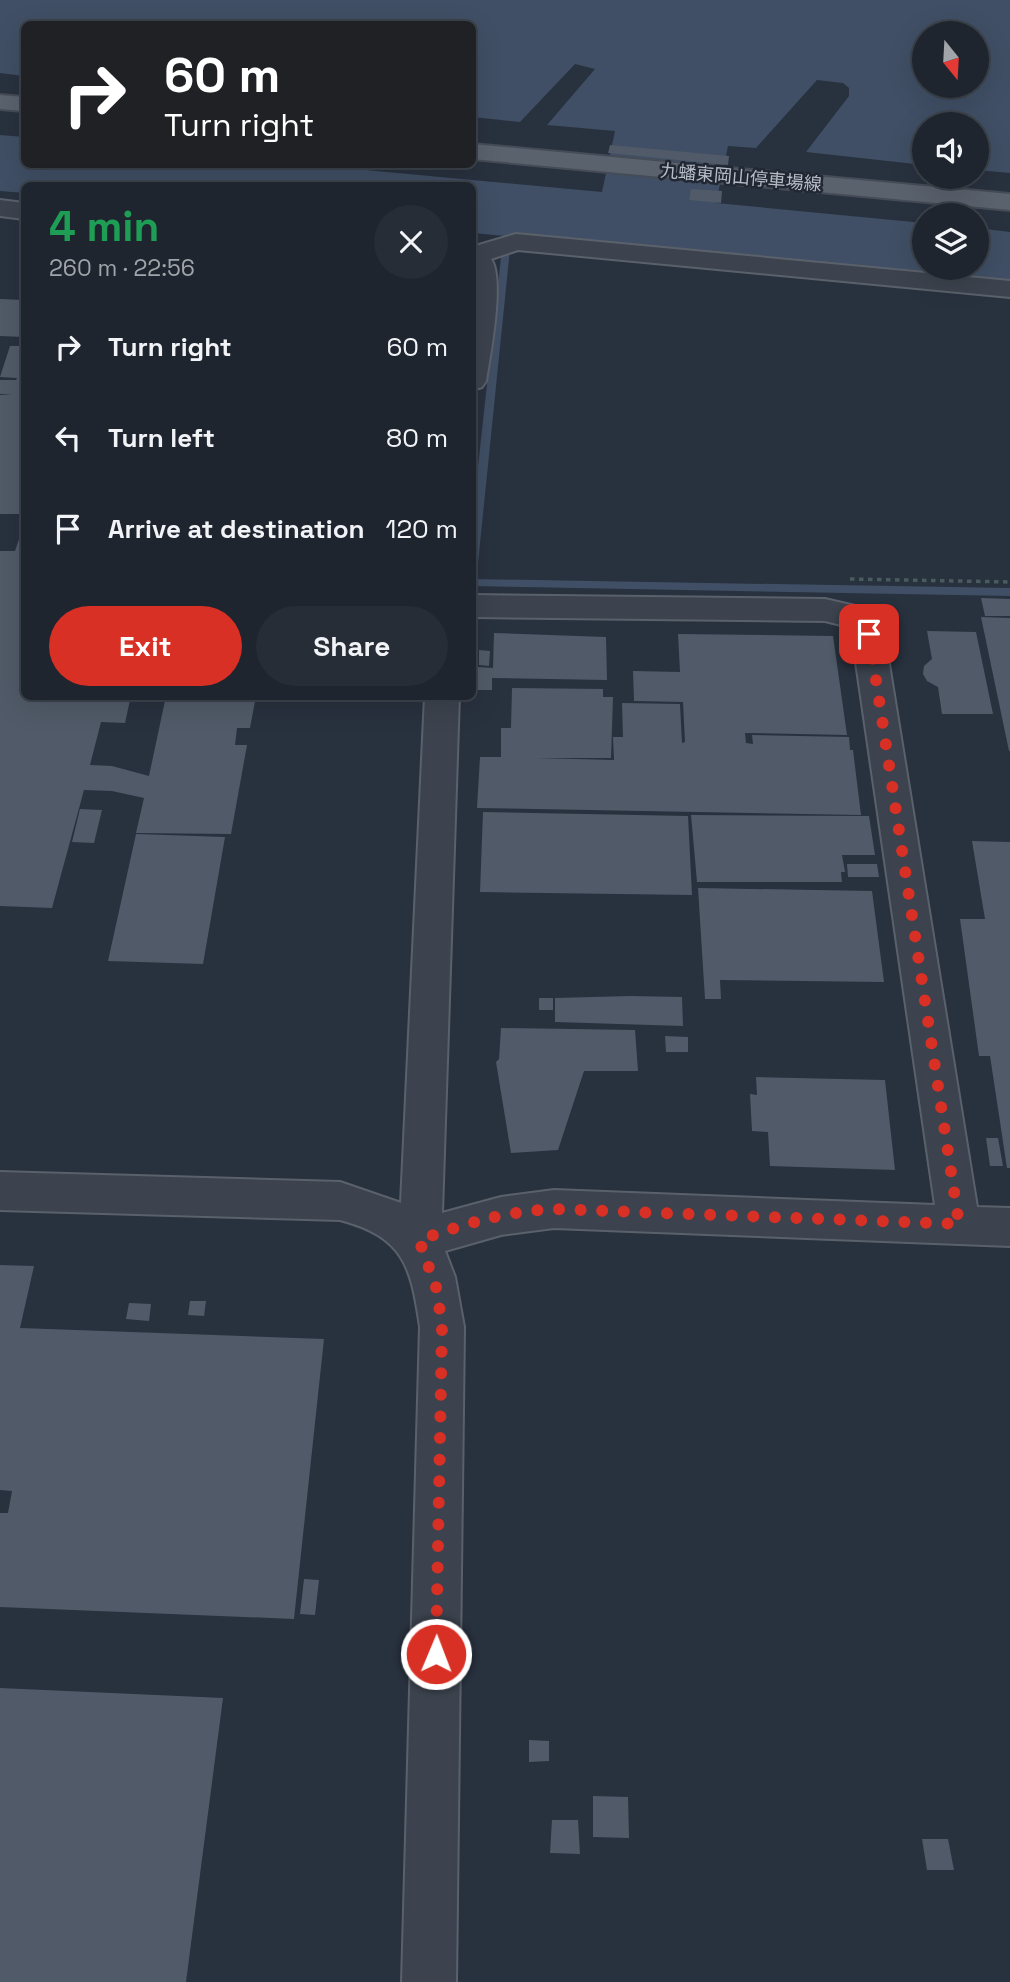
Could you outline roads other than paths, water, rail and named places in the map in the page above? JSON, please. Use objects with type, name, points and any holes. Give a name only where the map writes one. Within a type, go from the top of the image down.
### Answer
[{"type":"main road","points":[[0,102],[21,104]]},
{"type":"main road","name":"九蟠東岡山停車場線","points":[[476,150],[1010,202]]},
{"type":"street","points":[[0,208],[21,211]]},
{"type":"street","points":[[476,350],[483,297],[482,265],[490,250],[1010,289]]},
{"type":"street","points":[[476,606],[825,610],[856,617],[869,634],[959,1224]]},
{"type":"street","points":[[429,1982],[442,1327],[437,1290],[419,1240],[425,1167],[442,700]]},
{"type":"street","points":[[0,1191],[340,1201],[380,1212],[419,1240]]},
{"type":"street","points":[[419,1240],[480,1219],[516,1211],[554,1209],[1010,1227]]},
{"type":"water","points":[[0,0],[1010,0],[1010,173],[989,171],[989,112],[912,112],[912,164],[806,152],[849,96],[849,88],[843,83],[817,80],[756,148],[728,146],[716,203],[912,222],[912,274],[476,233],[476,182],[21,182],[21,193],[0,191],[0,135],[21,137],[21,168],[344,168],[602,192],[615,131],[547,125],[595,69],[575,64],[520,122],[476,117],[476,21],[21,21],[21,76],[0,73]]},
{"type":"water","points":[[989,229],[1010,232],[1010,283],[978,280],[989,280]]},
{"type":"waterway","points":[[476,535],[507,239]]},
{"type":"waterway","points":[[476,582],[1010,592]]}]
